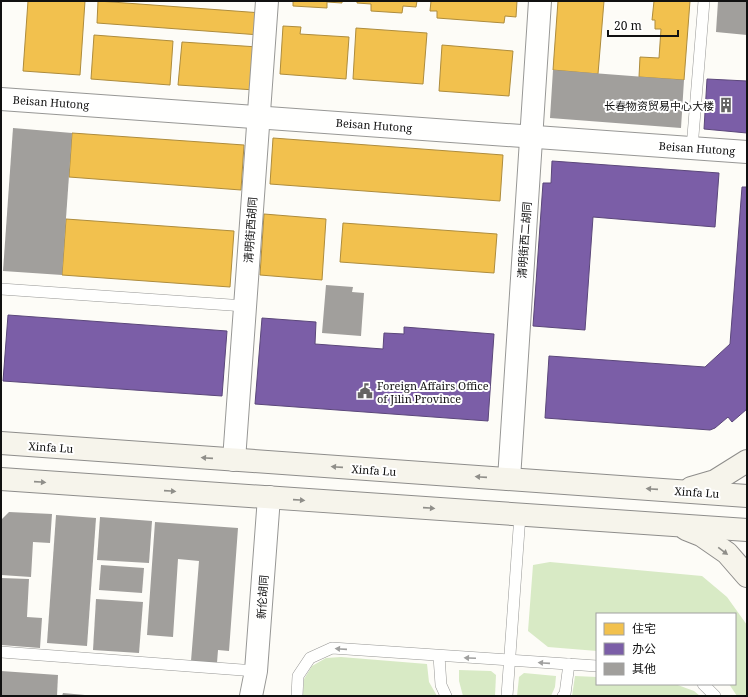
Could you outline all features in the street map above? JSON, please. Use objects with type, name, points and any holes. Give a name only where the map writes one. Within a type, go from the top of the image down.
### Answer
[{"type":"main road","name":"Xinfa Lu","points":[[1,443],[747,496]]},
{"type":"main road","points":[[682,491],[715,481],[747,461]]},
{"type":"main road","points":[[1,479],[747,530]]},
{"type":"main road","points":[[677,525],[701,535],[727,553],[747,576]]},
{"type":"street","name":"清明街西胡同","points":[[234,460],[267,1]]},
{"type":"street","name":"清明街西二胡同","points":[[509,479],[540,1]]},
{"type":"street","name":"Beisan Hutong","points":[[1,99],[747,152]]},
{"type":"street","name":"新伦胡同","points":[[251,696],[256,671],[269,497]]},
{"type":"lane","points":[[692,148],[704,1]]},
{"type":"lane","points":[[1,289],[245,306]]},
{"type":"lane","points":[[507,696],[520,515]]},
{"type":"lane","points":[[297,696],[298,676],[310,658],[332,648],[596,666]]},
{"type":"lane","points":[[1,652],[256,671]]},
{"type":"lane","points":[[439,656],[441,685],[446,696]]},
{"type":"lane","points":[[563,696],[565,694],[569,664]]},
{"type":"lane","points":[[704,685],[715,696]]},
{"type":"green space","points":[[550,562],[702,576],[727,597],[747,625],[747,696],[737,696],[730,685],[736,685],[736,613],[596,613],[596,651],[548,647],[528,631],[533,565]]},
{"type":"green space","points":[[341,657],[427,664],[429,682],[437,696],[303,696],[304,679],[312,666],[326,658]]},
{"type":"green space","points":[[459,670],[491,671],[496,675],[495,696],[463,696],[459,681]]},
{"type":"green space","points":[[524,673],[556,676],[555,687],[551,696],[517,696],[519,677]]},
{"type":"green space","points":[[575,676],[596,677],[596,685],[678,685],[694,691],[700,696],[572,696]]},
{"type":"building: 住宅","points":[[28,1],[85,1],[80,75],[23,71]]},
{"type":"building: 住宅","points":[[98,1],[262,13],[260,35],[97,23]]},
{"type":"building: 住宅","points":[[293,1],[342,1],[342,3],[327,2],[327,8],[293,6]]},
{"type":"building: 住宅","points":[[357,1],[417,1],[416,7],[403,6],[402,13],[371,11],[371,4],[357,3]]},
{"type":"building: 住宅","points":[[431,1],[517,1],[516,17],[505,16],[504,23],[437,18],[437,11],[430,11]]},
{"type":"building: 住宅","points":[[558,1],[604,1],[598,74],[553,70]]},
{"type":"building: 住宅","points":[[654,1],[690,1],[684,80],[639,77],[640,57],[659,58],[661,29],[655,29],[655,20],[652,20]]},
{"type":"building: 住宅","points":[[283,26],[301,27],[300,34],[349,37],[346,79],[280,74]]},
{"type":"building: 住宅","points":[[356,28],[427,33],[423,84],[353,79]]},
{"type":"building: 住宅","points":[[94,35],[173,41],[170,85],[91,79]]},
{"type":"building: 住宅","points":[[182,42],[258,47],[255,90],[178,85]]},
{"type":"building: 住宅","points":[[442,45],[513,51],[509,96],[439,91]]},
{"type":"building: 住宅","points":[[72,133],[244,145],[241,190],[69,177]]},
{"type":"building: 住宅","points":[[273,138],[503,155],[500,201],[270,184]]},
{"type":"building: 住宅","points":[[264,214],[326,219],[322,280],[260,275]]},
{"type":"building: 住宅","points":[[66,219],[234,231],[230,287],[62,275]]},
{"type":"building: 住宅","points":[[343,223],[497,234],[494,273],[340,262]]},
{"type":"building: 办公","name":"长春物资贸易中心大楼","points":[[707,79],[747,81],[747,133],[704,129]]},
{"type":"building: 办公","points":[[552,161],[719,173],[715,227],[593,217],[585,330],[533,326],[543,183],[551,183]]},
{"type":"building: 办公","points":[[742,187],[747,187],[747,409],[732,422],[728,417],[715,428],[710,430],[545,418],[549,356],[705,367],[730,344]]},
{"type":"building: 办公","points":[[8,315],[227,331],[222,396],[3,381]]},
{"type":"building: 办公","points":[[262,318],[316,322],[315,344],[383,349],[384,333],[404,334],[404,327],[494,334],[488,421],[255,404]]},
{"type":"building: 其他","points":[[718,1],[747,1],[747,35],[716,32]]},
{"type":"building: 其他","points":[[553,70],[684,80],[681,128],[550,118]]},
{"type":"building: 其他","points":[[13,128],[72,133],[62,275],[3,271]]},
{"type":"building: 其他","points":[[326,285],[353,287],[352,292],[364,293],[361,336],[322,333]]},
{"type":"building: 其他","points":[[9,512],[52,514],[50,543],[33,542],[31,577],[1,575],[1,520]]},
{"type":"building: 其他","points":[[56,515],[96,518],[87,646],[47,643]]},
{"type":"building: 其他","points":[[100,517],[152,521],[149,563],[97,560]]},
{"type":"building: 其他","points":[[155,522],[238,528],[229,651],[218,650],[217,663],[191,661],[199,561],[178,559],[173,637],[147,635]]},
{"type":"building: 其他","points":[[101,565],[144,568],[142,593],[99,590]]},
{"type":"building: 其他","points":[[1,578],[29,579],[27,617],[42,618],[40,648],[1,645]]},
{"type":"building: 其他","points":[[96,599],[143,602],[139,653],[93,650]]},
{"type":"building: 其他","points":[[1,671],[58,675],[57,696],[1,696]]},
{"type":"building: 其他","points":[[63,693],[85,695],[85,696],[62,696]]},
{"type":"place","name":"长春物资贸易中心大楼","points":[[726,105]]},
{"type":"place","name":"Foreign Affairs Office of Jilin Province","points":[[365,391]]}]
